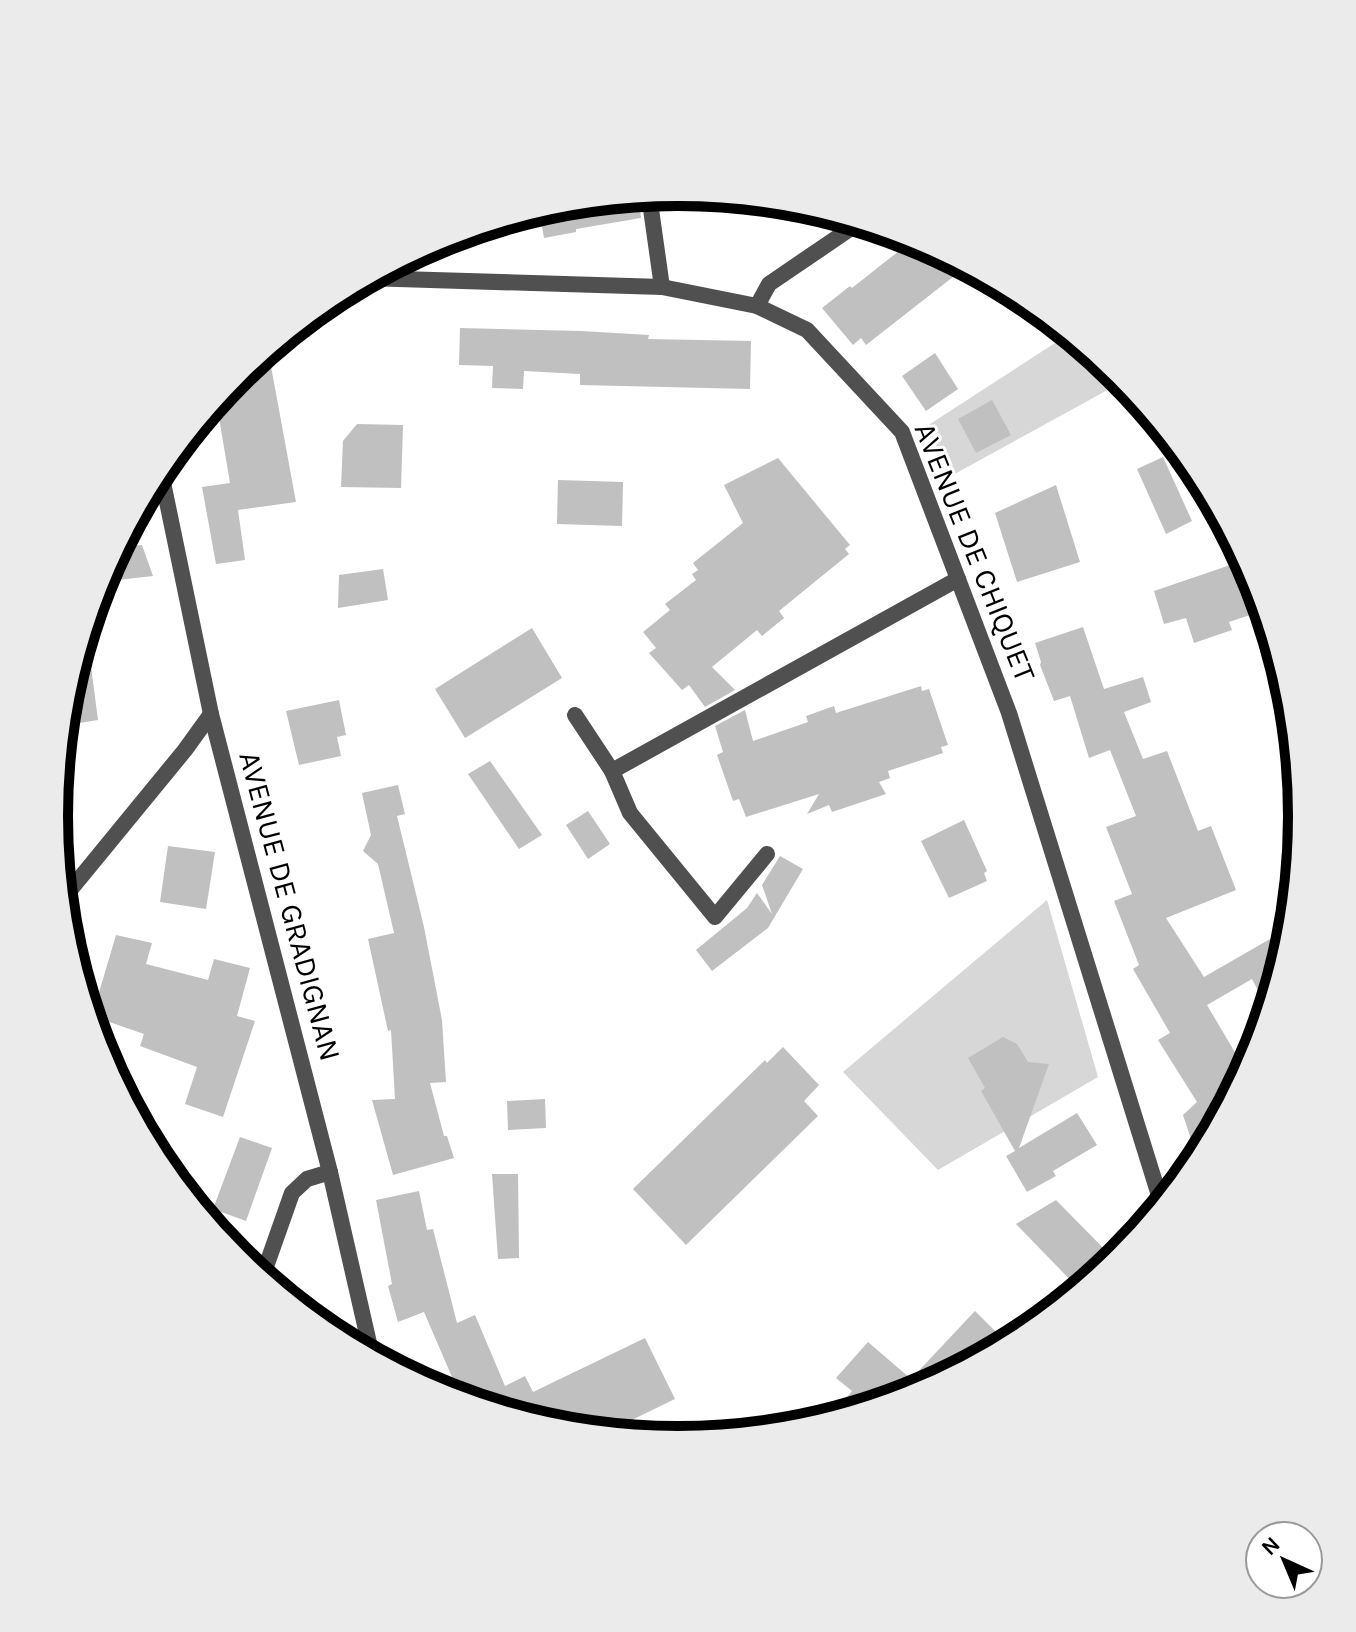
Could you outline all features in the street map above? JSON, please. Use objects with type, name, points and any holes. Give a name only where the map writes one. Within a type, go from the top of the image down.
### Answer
[{"type":"street","points":[[651,207],[662,287]]},
{"type":"street","points":[[757,306],[769,284],[848,230]]},
{"type":"street","name":"AVENUE DE CHIQUET","points":[[390,279],[662,287],[757,306],[807,330],[902,432],[1009,713],[1158,1192]]},
{"type":"street","name":"AVENUE DE GRADIGNAN","points":[[164,488],[211,714],[330,1172],[369,1341]]},
{"type":"street","points":[[612,771],[958,579]]},
{"type":"street","points":[[72,888],[211,714]]},
{"type":"street","points":[[575,715],[612,771],[630,813],[715,917],[767,854]]},
{"type":"street","points":[[266,1266],[292,1193],[307,1179],[330,1172]]},
{"type":"shaded area","points":[[1059,340],[1112,388],[951,476],[927,426]]},
{"type":"shaded area","points":[[1047,900],[1098,1077],[938,1170],[843,1072]]},
{"type":"building","points":[[639,207],[641,218],[544,238],[541,222]]},
{"type":"building","points":[[902,249],[957,274],[866,345],[861,338],[853,345],[822,308],[850,286],[852,288]]},
{"type":"building","points":[[460,328],[649,335],[648,339],[751,341],[750,389],[580,385],[580,374],[524,371],[523,389],[492,388],[493,366],[459,365]]},
{"type":"building","points":[[935,353],[958,389],[926,411],[902,376]]},
{"type":"building","points":[[270,363],[296,502],[238,510],[245,560],[216,564],[202,487],[230,483],[218,415]]},
{"type":"building","points":[[992,400],[1011,435],[976,453],[958,419]]},
{"type":"building","points":[[357,424],[403,425],[401,488],[341,487],[343,441]]},
{"type":"building","points":[[1163,457],[1192,521],[1166,534],[1137,469]]},
{"type":"building","points":[[778,458],[850,545],[845,549],[849,554],[779,611],[784,618],[762,636],[757,630],[712,667],[735,690],[705,707],[689,685],[682,690],[649,653],[656,648],[643,632],[670,610],[665,604],[696,580],[692,574],[698,570],[693,563],[743,523],[724,485]]},
{"type":"building","points":[[558,480],[623,482],[622,526],[557,524]]},
{"type":"building","points":[[1056,485],[1080,562],[1017,582],[995,513]]},
{"type":"building","points":[[142,545],[153,576],[115,580],[131,546]]},
{"type":"building","points":[[1233,564],[1252,609],[1249,610],[1250,615],[1229,622],[1232,630],[1194,643],[1186,618],[1164,624],[1154,591]]},
{"type":"building","points":[[383,569],[388,600],[338,608],[339,575]]},
{"type":"building","points":[[1083,627],[1104,689],[1143,677],[1151,702],[1124,712],[1143,759],[1167,751],[1198,831],[1211,826],[1236,890],[1166,918],[1204,977],[1270,939],[1273,949],[1261,996],[1252,979],[1207,1005],[1238,1058],[1192,1143],[1183,1115],[1197,1102],[1158,1040],[1170,1033],[1133,969],[1139,965],[1114,901],[1132,894],[1106,827],[1136,816],[1110,750],[1089,758],[1070,696],[1054,701],[1035,643]]},
{"type":"building","points":[[532,628],[562,678],[465,738],[435,689]]},
{"type":"building","points":[[90,656],[98,720],[75,724]]},
{"type":"building","points":[[921,686],[922,691],[929,689],[948,745],[941,747],[943,753],[888,771],[890,778],[879,782],[886,794],[832,812],[829,805],[807,814],[819,794],[746,817],[739,799],[733,801],[717,755],[723,752],[715,726],[745,710],[753,741],[808,722],[806,716],[834,706],[836,713]]},
{"type":"building","points":[[339,700],[346,735],[337,737],[341,756],[299,765],[286,711]]},
{"type":"building","points":[[490,761],[542,835],[519,849],[468,774]]},
{"type":"building","points":[[398,785],[405,814],[397,816],[424,927],[442,1020],[446,1082],[430,1083],[444,1136],[447,1136],[454,1158],[393,1175],[372,1100],[395,1099],[391,1030],[388,1031],[368,939],[394,933],[378,864],[363,851],[371,835],[362,793]]},
{"type":"building","points":[[588,811],[610,844],[588,859],[566,825]]},
{"type":"building","points":[[964,820],[987,871],[984,873],[987,881],[949,898],[921,841]]},
{"type":"building","points":[[168,846],[215,852],[206,909],[160,902]]},
{"type":"building","points":[[780,856],[803,869],[768,928],[712,971],[696,950],[747,908],[757,893],[772,914],[762,885]]},
{"type":"building","points":[[116,935],[152,943],[146,964],[208,980],[214,959],[250,968],[237,1016],[255,1021],[223,1117],[185,1104],[197,1067],[140,1046],[144,1034],[103,1020],[97,1000]]},
{"type":"building","points":[[1003,1037],[1017,1044],[1028,1062],[1049,1064],[1019,1148],[1077,1113],[1097,1145],[1053,1171],[1056,1176],[1027,1192],[1006,1156],[1015,1151],[981,1091],[985,1088],[968,1058]]},
{"type":"building","points":[[783,1047],[819,1085],[804,1101],[818,1116],[686,1245],[633,1189],[765,1060],[767,1063]]},
{"type":"building","points":[[545,1099],[546,1128],[508,1130],[507,1101]]},
{"type":"building","points":[[240,1137],[272,1148],[246,1221],[213,1209]]},
{"type":"building","points":[[492,1174],[518,1174],[519,1258],[498,1259]]},
{"type":"building","points":[[419,1191],[427,1230],[433,1229],[457,1323],[475,1315],[505,1386],[525,1376],[533,1392],[645,1338],[675,1399],[624,1424],[520,1405],[455,1384],[424,1312],[398,1322],[388,1286],[392,1284],[376,1200]]},
{"type":"building","points":[[1056,1200],[1106,1250],[1072,1282],[1016,1224]]},
{"type":"building","points":[[975,1311],[998,1334],[911,1380],[842,1403],[852,1391],[836,1378],[868,1342],[911,1379]]}]
